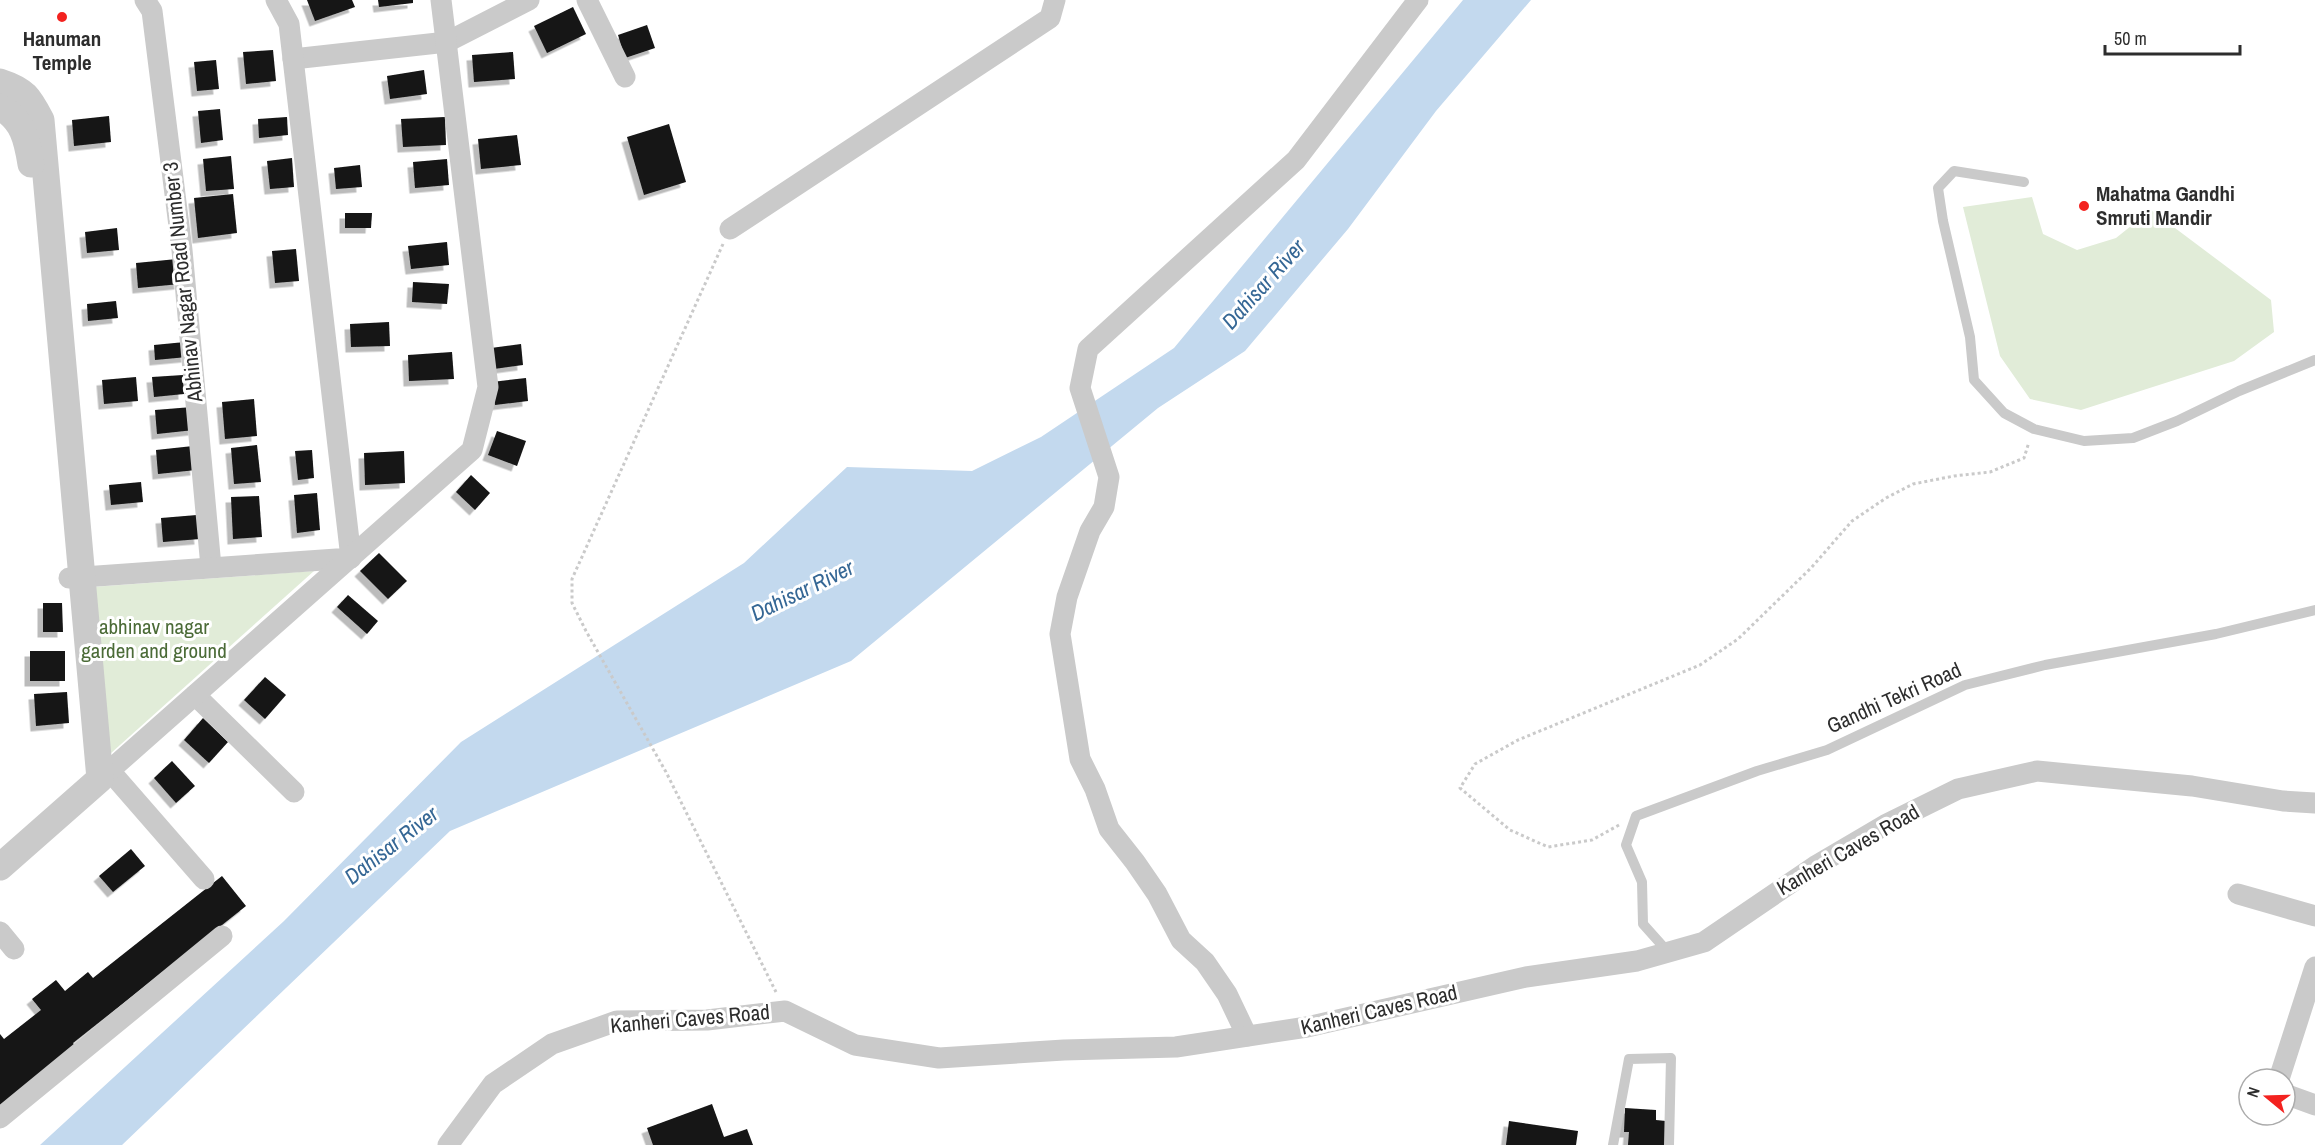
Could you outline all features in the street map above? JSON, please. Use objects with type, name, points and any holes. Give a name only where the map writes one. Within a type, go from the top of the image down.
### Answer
[{"type":"street","name":"Abhinav Nagar Road Number 3","points":[[145,0],[152,11],[182,249],[211,567]]},
{"type":"street","points":[[276,0],[289,24],[351,558]]},
{"type":"street","points":[[0,867],[472,450],[489,387],[441,0]]},
{"type":"street","points":[[293,59],[447,42],[529,0]]},
{"type":"street","points":[[587,0],[625,77]]},
{"type":"street","points":[[730,229],[1050,18],[1055,0]]},
{"type":"street","points":[[1247,1036],[1227,994],[1205,962],[1181,940],[1157,894],[1109,829],[1095,789],[1080,759],[1060,634],[1067,597],[1090,531],[1104,507],[1109,477],[1080,388],[1088,349],[1296,160],[1418,0]]},
{"type":"street","points":[[0,82],[15,87],[30,98],[41,120],[47,274],[75,577],[100,779],[204,879]]},
{"type":"street","points":[[0,107],[12,113],[21,125],[26,138],[47,274]]},
{"type":"street","points":[[75,577],[351,558]]},
{"type":"street","points":[[195,694],[294,792]]},
{"type":"street","name":"Kanheri Caves Road","points":[[448,1145],[493,1084],[552,1044],[617,1021],[707,1020],[785,1011],[855,1045],[939,1058],[1064,1050],[1176,1047],[1307,1028],[1526,977],[1637,961],[1704,942],[1817,865],[1885,825],[1958,789],[2037,771],[2192,786],[2283,801],[2315,803]]},
{"type":"street","points":[[2238,894],[2315,916]]},
{"type":"street","points":[[0,932],[14,949]]},
{"type":"street","points":[[0,1118],[222,936]]},
{"type":"street","points":[[2284,1067],[2307,1016],[2315,967]]},
{"type":"street","points":[[2297,1098],[2315,1105]]},
{"type":"lane","points":[[2024,182],[1954,171],[1938,188],[1943,221],[1970,337],[1974,380],[2004,413],[2034,429],[2084,441],[2133,438],[2315,360]]},
{"type":"lane","name":"Gandhi Tekri Road","points":[[1636,816],[1757,771],[1827,750],[1965,685],[2045,665],[2216,634],[2315,610]]},
{"type":"lane","points":[[1636,816],[1626,845],[1642,882],[1643,924],[1668,952]]},
{"type":"lane","points":[[1613,1145],[1629,1059],[1671,1058],[1669,1145]]},
{"type":"path","points":[[730,229],[572,579],[572,603],[666,772],[785,1011]]},
{"type":"path","points":[[1636,816],[1592,840],[1548,847],[1510,830],[1460,788],[1475,764],[1518,740],[1701,665],[1738,639],[1810,568],[1852,521],[1886,498],[1913,484],[1990,472],[2024,458],[2034,429]]},
{"type":"green space","points":[[2032,197],[2043,234],[2077,250],[2116,238],[2151,210],[2271,300],[2274,332],[2234,361],[2081,410],[2030,399],[2000,356],[1963,207]]},
{"type":"green space","name":"abhinav nagar garden and ground","points":[[314,571],[110,754],[92,587]]},
{"type":"water","name":"Dahisar River","points":[[1463,0],[1531,0],[1436,111],[1348,229],[1245,351],[1158,408],[851,661],[450,831],[122,1145],[40,1145],[284,921],[461,742],[744,563],[847,467],[972,471],[1041,437],[1174,348]]},
{"type":"building","points":[[307,0],[352,0],[355,7],[315,21]]},
{"type":"building","points":[[378,0],[413,0],[413,3],[379,7]]},
{"type":"building","points":[[573,7],[586,34],[547,53],[534,26]]},
{"type":"building","points":[[647,25],[655,48],[625,58],[618,35]]},
{"type":"building","points":[[273,50],[276,81],[246,84],[243,52]]},
{"type":"building","points":[[513,52],[515,79],[474,82],[472,55]]},
{"type":"building","points":[[216,60],[219,89],[197,91],[194,62]]},
{"type":"building","points":[[424,70],[427,94],[390,99],[387,76]]},
{"type":"building","points":[[220,109],[223,140],[201,143],[198,111]]},
{"type":"building","points":[[109,116],[111,142],[74,146],[72,120]]},
{"type":"building","points":[[287,117],[288,135],[259,138],[258,119]]},
{"type":"building","points":[[445,117],[446,145],[403,147],[401,119]]},
{"type":"building","points":[[669,124],[686,182],[644,195],[627,137]]},
{"type":"building","points":[[517,135],[521,165],[481,169],[478,139]]},
{"type":"building","points":[[231,156],[234,189],[206,191],[203,159]]},
{"type":"building","points":[[292,158],[294,187],[270,189],[267,161]]},
{"type":"building","points":[[447,159],[449,185],[415,188],[413,162]]},
{"type":"building","points":[[360,165],[362,187],[336,189],[334,168]]},
{"type":"building","points":[[233,194],[237,233],[198,238],[194,198]]},
{"type":"building","points":[[345,213],[372,213],[371,228],[345,228]]},
{"type":"building","points":[[117,228],[119,250],[87,253],[85,232]]},
{"type":"building","points":[[447,242],[449,265],[411,269],[408,246]]},
{"type":"building","points":[[296,249],[299,281],[275,283],[272,251]]},
{"type":"building","points":[[177,259],[180,284],[138,288],[136,263]]},
{"type":"building","points":[[413,282],[449,284],[447,304],[412,302]]},
{"type":"building","points":[[116,301],[118,318],[88,321],[87,304]]},
{"type":"building","points":[[389,322],[390,346],[351,347],[350,324]]},
{"type":"building","points":[[185,342],[187,357],[155,360],[154,345]]},
{"type":"building","points":[[521,344],[523,365],[494,369],[491,348]]},
{"type":"building","points":[[452,352],[454,379],[409,381],[408,355]]},
{"type":"building","points":[[183,375],[184,394],[154,397],[152,377]]},
{"type":"building","points":[[136,377],[138,401],[104,404],[102,380]]},
{"type":"building","points":[[526,378],[528,401],[495,405],[492,382]]},
{"type":"building","points":[[254,399],[257,436],[225,439],[222,402]]},
{"type":"building","points":[[192,407],[194,430],[157,434],[155,410]]},
{"type":"building","points":[[497,431],[526,441],[517,466],[488,455]]},
{"type":"building","points":[[257,445],[261,482],[234,484],[231,448]]},
{"type":"building","points":[[193,446],[196,470],[158,474],[156,450]]},
{"type":"building","points":[[312,450],[314,478],[298,480],[295,451]]},
{"type":"building","points":[[404,451],[405,483],[365,485],[364,453]]},
{"type":"building","points":[[471,475],[490,493],[475,510],[456,492]]},
{"type":"building","points":[[141,482],[143,502],[111,505],[109,485]]},
{"type":"building","points":[[317,493],[320,530],[297,533],[294,495]]},
{"type":"building","points":[[259,496],[262,537],[233,539],[231,497]]},
{"type":"building","points":[[197,515],[200,539],[163,542],[161,518]]},
{"type":"building","points":[[379,553],[407,581],[388,599],[360,571]]},
{"type":"building","points":[[348,595],[378,621],[367,634],[337,607]]},
{"type":"building","points":[[43,603],[62,603],[63,632],[43,632]]},
{"type":"building","points":[[30,651],[65,651],[65,681],[30,681]]},
{"type":"building","points":[[265,677],[286,695],[265,719],[244,700]]},
{"type":"building","points":[[67,692],[69,723],[36,726],[34,694]]},
{"type":"building","points":[[203,718],[228,742],[209,763],[184,740]]},
{"type":"building","points":[[172,761],[195,786],[176,803],[154,778]]},
{"type":"building","points":[[131,849],[145,866],[113,892],[99,876]]},
{"type":"building","points":[[222,876],[246,906],[73,1043],[77,1049],[0,1110],[0,1034],[4,1039],[41,1010],[32,999],[56,980],[65,991],[88,972],[93,978]]},
{"type":"building","points":[[712,1104],[724,1137],[747,1129],[753,1145],[653,1145],[647,1128]]},
{"type":"building","points":[[1625,1108],[1656,1110],[1656,1120],[1666,1121],[1665,1145],[1628,1145],[1629,1132],[1624,1132]]},
{"type":"building","points":[[1509,1121],[1578,1131],[1576,1145],[1506,1145]]},
{"type":"place","name":"Hanuman Temple","points":[[62,17]]},
{"type":"place","name":"Mahatma Gandhi Smruti Mandir","points":[[2084,206]]}]
